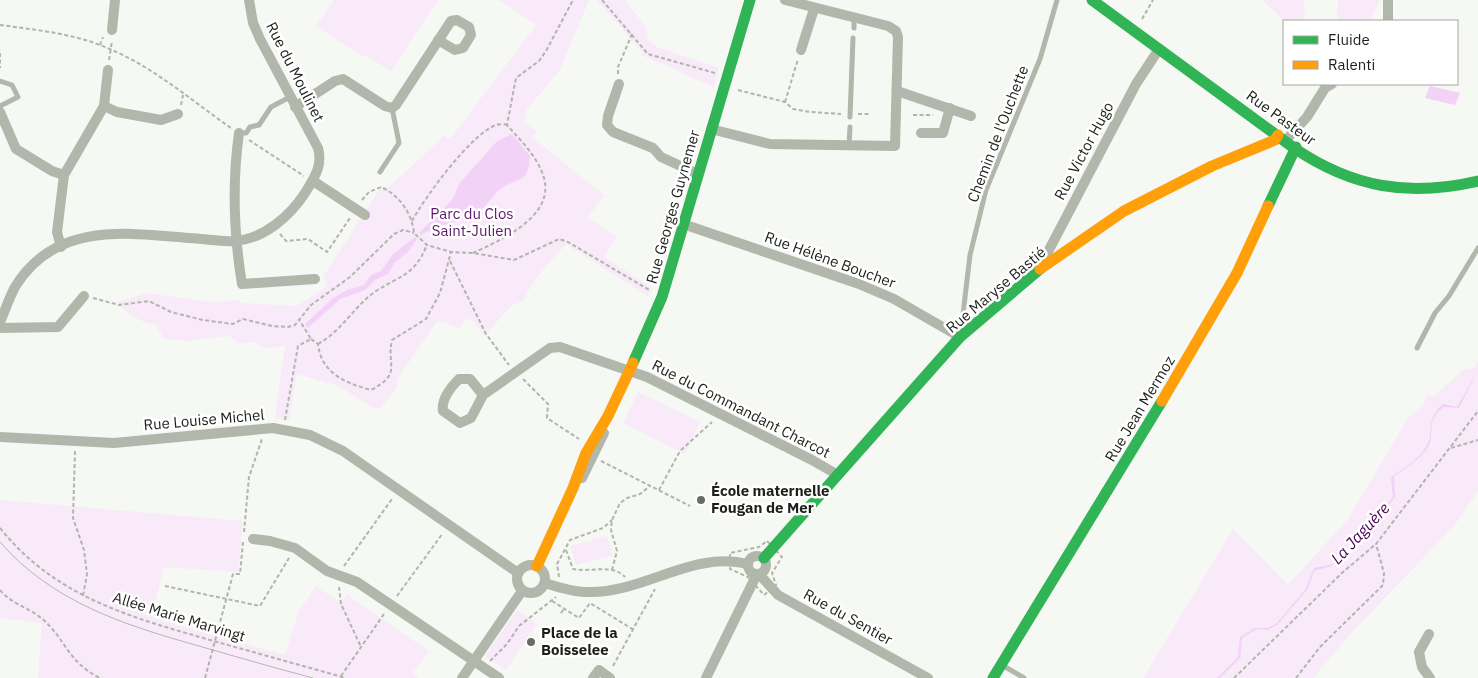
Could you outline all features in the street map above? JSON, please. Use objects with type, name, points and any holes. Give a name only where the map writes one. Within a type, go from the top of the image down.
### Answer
[{"type":"street","points":[[112,30],[115,0]]},
{"type":"street","name":"Rue du Moulinet","points":[[249,0],[253,23],[260,39],[318,148],[320,157],[319,169],[313,181]]},
{"type":"street","name":"Rue Georges Guynemer","points":[[537,566],[573,488],[589,446],[608,416],[662,297],[750,0]]},
{"type":"street","points":[[711,129],[770,144],[895,146],[898,37],[896,31],[888,26],[854,23],[785,0]]},
{"type":"street","name":"Rue Pasteur","points":[[1092,0],[1313,160],[1341,174],[1384,186],[1433,189],[1478,181]]},
{"type":"street","points":[[1388,0],[1388,20]]},
{"type":"street","points":[[801,50],[814,9]]},
{"type":"street","points":[[295,107],[334,81],[343,79],[385,106],[392,108],[396,105],[438,40]]},
{"type":"street","name":"Rue Victor Hugo","points":[[1039,270],[1136,84],[1159,49]]},
{"type":"street","points":[[61,246],[57,232],[64,175],[104,106],[108,70]]},
{"type":"street","points":[[619,84],[608,116],[607,125],[613,132],[653,148],[661,156],[698,174]]},
{"type":"street","points":[[1282,137],[1307,117],[1320,94],[1331,85]]},
{"type":"street","points":[[897,91],[971,116]]},
{"type":"street","points":[[104,106],[117,112],[162,120],[178,114]]},
{"type":"street","points":[[921,133],[943,133],[950,108]]},
{"type":"street","points":[[0,112],[16,149],[52,171],[64,175]]},
{"type":"street","points":[[239,134],[236,152],[235,241],[242,284],[315,279]]},
{"type":"street","name":"Rue Maryse Bastié","points":[[764,558],[960,337],[1039,270],[1124,211],[1212,166],[1282,137]]},
{"type":"street","name":"Rue Jean Mermoz","points":[[993,678],[1176,378],[1237,273],[1296,147]]},
{"type":"street","points":[[0,322],[16,287],[26,274],[61,246],[81,238],[105,233],[235,241],[260,234],[274,226],[299,202],[313,181],[360,212]]},
{"type":"street","name":"Rue Hélène Boucher","points":[[683,224],[859,284],[894,299],[960,337]]},
{"type":"street","points":[[0,328],[58,326],[84,296]]},
{"type":"street","name":"Rue du Commandant Charcot","points":[[483,395],[550,348],[560,347],[630,371],[720,414],[838,476]]},
{"type":"street","points":[[459,379],[470,379],[483,395],[471,418],[460,423],[443,411],[442,405],[459,379]]},
{"type":"street","name":"Rue Georges Guynemer","points":[[573,488],[584,476],[594,458],[602,439],[608,416]]},
{"type":"street","name":"Rue Louise Michel","points":[[0,437],[114,443],[266,429],[310,434],[343,452],[518,573]]},
{"type":"street","points":[[253,539],[270,541],[295,548],[327,572],[357,582],[499,678]]},
{"type":"street","points":[[706,678],[758,574],[767,566],[764,558],[754,556],[748,564],[749,570],[758,574]]},
{"type":"street","points":[[545,583],[586,592],[631,585],[712,560],[734,560],[748,564]]},
{"type":"street","points":[[524,566],[537,566],[544,573],[545,583],[536,593],[522,591],[517,582],[518,573],[524,566]]},
{"type":"street","name":"Rue du Sentier","points":[[758,574],[778,595],[928,678]]},
{"type":"street","points":[[462,678],[522,591]]},
{"type":"street","points":[[1429,634],[1419,652],[1422,667],[1430,678]]},
{"type":"street","points":[[593,678],[599,670],[609,677]]},
{"type":"lane","name":"Chemin de l'Ouchette","points":[[960,337],[963,296],[970,255],[986,190],[1040,59],[1057,0]]},
{"type":"lane","points":[[850,116],[853,38]]},
{"type":"lane","points":[[0,81],[12,85],[18,97],[0,106]]},
{"type":"lane","points":[[239,134],[246,133],[250,127],[259,125],[271,107],[290,97]]},
{"type":"lane","points":[[380,172],[399,143],[392,108]]},
{"type":"lane","points":[[849,145],[850,127]]},
{"type":"lane","points":[[1417,348],[1435,313],[1450,296],[1478,248]]},
{"type":"lane","points":[[1001,665],[1024,678]]},
{"type":"path","points":[[473,253],[504,239],[523,226],[541,203],[545,191],[545,180],[539,166],[508,124],[516,78],[542,56],[573,0]]},
{"type":"path","points":[[602,0],[648,54],[785,102],[792,109],[850,116],[869,114]]},
{"type":"path","points":[[1133,29],[1144,17],[1153,0]]},
{"type":"path","points":[[0,25],[70,37],[112,49],[152,71],[239,134],[313,181]]},
{"type":"path","points":[[619,84],[618,67],[632,34]]},
{"type":"path","points":[[785,102],[801,50]]},
{"type":"path","points":[[0,53],[0,68]]},
{"type":"path","points":[[412,221],[446,173],[478,136],[497,124],[508,124]]},
{"type":"path","points":[[274,226],[286,241],[308,239],[327,252],[360,212],[369,192],[381,187],[391,192],[412,221],[414,233]]},
{"type":"path","points":[[84,296],[120,304],[149,301],[172,312],[203,320],[233,324],[243,319],[272,326],[288,327],[300,321],[311,305],[350,277],[394,234],[404,230],[414,233],[428,245],[451,252],[473,253],[514,260],[559,239],[568,242],[662,297]]},
{"type":"path","points":[[318,344],[334,336],[376,292],[398,281],[414,267],[428,245]]},
{"type":"path","points":[[318,344],[319,353],[326,368],[334,375],[354,385],[370,390],[382,384],[391,374],[393,362],[390,348],[392,340],[426,319],[434,307],[450,261],[451,252]]},
{"type":"path","points":[[450,261],[486,334],[515,372],[548,404],[547,418],[589,446]]},
{"type":"path","points":[[300,321],[311,340],[318,344]]},
{"type":"path","points":[[283,430],[298,346],[311,340]]},
{"type":"path","points":[[1234,678],[1343,572],[1376,544],[1478,411]]},
{"type":"path","points":[[659,490],[680,451],[720,414]]},
{"type":"path","points":[[205,678],[233,574],[240,574],[250,477],[266,429]]},
{"type":"path","points":[[1450,448],[1478,440]]},
{"type":"path","points":[[76,441],[73,518],[84,550],[86,574],[83,596]]},
{"type":"path","points":[[594,458],[690,506]]},
{"type":"path","points":[[612,570],[617,551],[611,530],[612,520],[620,503],[627,498],[646,491],[650,486]]},
{"type":"path","points":[[361,647],[341,604],[338,575],[398,490]]},
{"type":"path","points":[[486,669],[519,626],[556,596],[558,587],[556,568],[570,540],[603,528],[612,520]]},
{"type":"path","name":"Allée Marie Marvingt","points":[[0,528],[34,564],[58,582],[83,596],[128,616],[346,678]]},
{"type":"path","points":[[1296,678],[1320,647],[1383,585],[1384,573],[1376,544]]},
{"type":"path","points":[[165,586],[260,606],[295,548]]},
{"type":"path","points":[[565,548],[573,569],[620,572],[631,585]]},
{"type":"path","points":[[609,677],[658,583],[666,573]]},
{"type":"path","points":[[0,590],[6,597],[44,620],[75,661],[91,674],[100,678]]},
{"type":"path","points":[[552,601],[579,618],[590,603],[634,630]]},
{"type":"path","points":[[561,613],[564,609]]},
{"type":"path","points":[[91,674],[92,678]]},
{"type":"green space","points":[[334,0],[438,0],[391,71],[365,55],[363,57],[316,26]]},
{"type":"green space","name":"Parc du Clos Saint-Julien","points":[[499,0],[589,0],[560,70],[527,109],[524,122],[537,131],[532,137],[605,196],[587,217],[617,237],[604,257],[651,287],[648,296],[566,244],[536,279],[524,301],[512,305],[484,336],[474,322],[468,318],[459,328],[444,322],[437,322],[399,376],[395,390],[381,408],[375,409],[338,386],[297,374],[289,420],[275,418],[285,345],[267,349],[254,342],[238,343],[229,336],[187,341],[164,339],[156,325],[134,317],[117,302],[146,293],[212,302],[240,300],[241,303],[296,306],[328,286],[323,277],[381,187],[389,187],[444,136],[450,139],[536,25]]},
{"type":"green space","points":[[597,0],[625,0],[645,26],[648,40],[657,47],[719,68],[714,87],[642,55],[643,53]]},
{"type":"green space","points":[[1262,0],[1304,0],[1305,20],[1284,20]]},
{"type":"green space","points":[[1338,0],[1380,0],[1370,20],[1337,20]]},
{"type":"green space","points":[[1478,361],[1478,491],[1454,526],[1355,629],[1313,678],[1143,678],[1233,529],[1288,585],[1349,518],[1407,419],[1424,405],[1426,395],[1434,396],[1463,370],[1474,368]]},
{"type":"green space","points":[[638,392],[700,422],[685,454],[623,423]]},
{"type":"green space","points":[[0,500],[243,521],[238,572],[164,567],[151,617],[285,655],[299,611],[316,586],[341,603],[347,595],[429,651],[412,674],[418,678],[38,678],[42,623],[0,618]]},
{"type":"green space","points":[[607,536],[613,555],[576,565],[570,546]]},
{"type":"green space","points":[[517,610],[537,624],[506,670],[485,656]]},
{"type":"shaded area","points":[[1430,86],[1460,93],[1455,105],[1425,98]]},
{"type":"shaded area","points":[[512,134],[530,156],[526,175],[499,190],[478,212],[421,235],[419,233],[452,200],[460,183],[497,141]]},
{"type":"shaded area","points":[[415,237],[417,239],[408,252],[394,263],[388,274],[375,280],[365,290],[340,299],[308,328],[305,324],[332,299],[347,290],[364,285],[371,275],[381,271],[394,253]]},
{"type":"shaded area","points":[[1478,370],[1459,408],[1444,407],[1434,417],[1431,439],[1427,449],[1412,464],[1394,476],[1395,497],[1383,513],[1332,566],[1314,571],[1307,590],[1277,625],[1268,630],[1257,629],[1242,638],[1240,658],[1220,678],[1217,678],[1238,657],[1240,637],[1255,628],[1267,628],[1276,624],[1305,590],[1314,568],[1333,564],[1372,523],[1393,497],[1391,479],[1393,475],[1420,455],[1429,442],[1432,421],[1437,410],[1443,404],[1457,407]]},
{"type":"tram line","points":[[0,542],[20,563],[42,581],[91,609],[171,638],[313,678]]},
{"type":"traffic: fast","points":[[633,363],[662,297],[750,0]]},
{"type":"traffic: fast","points":[[1092,0],[1294,148],[1316,162],[1338,172],[1382,186],[1428,188],[1478,181]]},
{"type":"traffic: fast","points":[[1268,206],[1296,147]]},
{"type":"traffic: fast","points":[[764,558],[960,337],[1040,269]]},
{"type":"traffic: fast","points":[[993,678],[1162,401]]},
{"type":"traffic: slow","points":[[1040,269],[1124,211],[1212,166],[1275,140],[1278,135]]},
{"type":"traffic: slow","points":[[1162,401],[1237,273],[1268,206]]},
{"type":"traffic: slow","points":[[537,566],[573,488],[586,453],[608,416],[633,363]]},
{"type":"place","name":"École maternelle Fougan de Mer","points":[[701,500]]},
{"type":"place","name":"Place de la Boisselee","points":[[531,642]]},
{"type":"water label","name":"La Jaguère","points":[[1360,533]]}]
